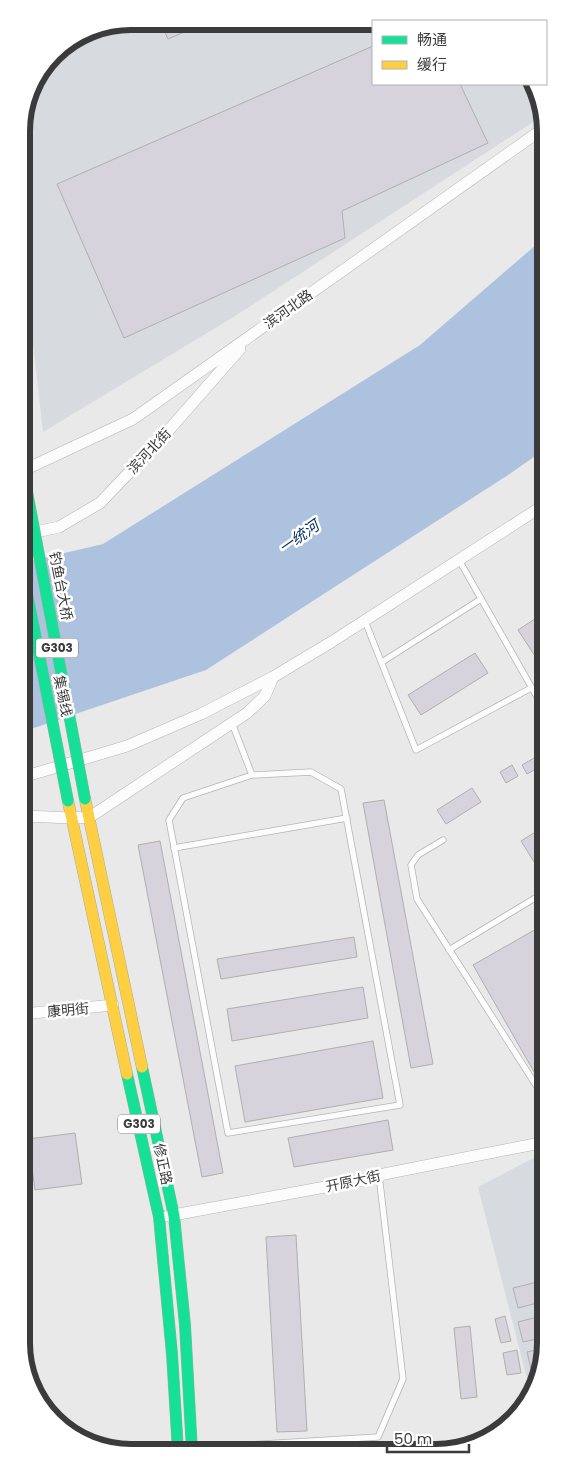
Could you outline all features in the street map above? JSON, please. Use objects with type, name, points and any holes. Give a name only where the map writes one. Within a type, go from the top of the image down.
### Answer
[{"type":"highway","name":"钓鱼台大桥","points":[[30,507],[90,817]]},
{"type":"highway","name":"集锡线","points":[[30,609],[68,801]]},
{"type":"highway","name":"修正路","points":[[68,801],[159,1217],[172,1354],[178,1444]]},
{"type":"highway","name":"修正路","points":[[90,817],[174,1216],[185,1325],[192,1444]]},
{"type":"street","name":"滨河北路","points":[[30,465],[133,419],[537,133]]},
{"type":"street","name":"滨河北街","points":[[30,533],[59,526],[100,503],[161,439],[253,334]]},
{"type":"street","points":[[30,775],[127,746],[201,714],[272,677],[537,510]]},
{"type":"street","points":[[30,816],[72,820],[90,817],[247,713],[265,696],[272,677]]},
{"type":"street","name":"康明街","points":[[30,1013],[113,1005]]},
{"type":"street","name":"开原大街","points":[[159,1217],[174,1216],[379,1176],[537,1143]]},
{"type":"lane","points":[[459,560],[531,688],[537,695]]},
{"type":"lane","points":[[382,662],[481,599]]},
{"type":"lane","points":[[365,620],[416,750],[531,688]]},
{"type":"lane","points":[[232,723],[252,775]]},
{"type":"lane","points":[[311,772],[341,789],[400,1105],[228,1133],[169,820],[183,798],[252,775],[311,772]]},
{"type":"lane","points":[[174,848],[347,818]]},
{"type":"lane","points":[[443,840],[418,855],[411,865],[417,899],[537,1087]]},
{"type":"lane","points":[[449,950],[537,897]]},
{"type":"lane","points":[[278,1444],[378,1437],[404,1378],[379,1176]]},
{"type":"shaded area","points":[[125,30],[372,30],[372,85],[526,85],[532,99],[536,120],[232,318],[43,432],[30,318],[30,125],[33,105],[40,87],[55,65],[75,47],[99,35]]},
{"type":"shaded area","points":[[537,1156],[537,1349],[534,1369],[530,1378],[527,1379],[478,1187]]},
{"type":"water","name":"一统河","points":[[537,244],[537,455],[206,670],[30,729],[30,561],[103,544],[420,345]]},
{"type":"building","points":[[164,30],[189,30],[168,39]]},
{"type":"building","points":[[372,46],[372,85],[460,85],[488,143],[342,211],[345,238],[124,338],[57,184]]},
{"type":"building","points":[[537,618],[537,659],[518,630]]},
{"type":"building","points":[[475,653],[488,673],[421,715],[408,695]]},
{"type":"building","points":[[537,756],[537,768],[527,774],[522,765]]},
{"type":"building","points":[[512,765],[518,776],[506,783],[500,772]]},
{"type":"building","points":[[472,788],[481,802],[446,824],[437,810]]},
{"type":"building","points":[[384,800],[433,1064],[411,1068],[363,803]]},
{"type":"building","points":[[537,831],[537,867],[521,841]]},
{"type":"building","points":[[160,841],[223,1173],[202,1177],[138,845]]},
{"type":"building","points":[[537,929],[537,1077],[473,965]]},
{"type":"building","points":[[354,937],[357,957],[221,979],[217,959]]},
{"type":"building","points":[[363,987],[368,1018],[232,1041],[227,1009]]},
{"type":"building","points":[[373,1041],[383,1098],[245,1122],[235,1066]]},
{"type":"building","points":[[388,1120],[393,1150],[294,1167],[288,1138]]},
{"type":"building","points":[[75,1133],[82,1184],[35,1190],[30,1139]]},
{"type":"building","points":[[296,1235],[307,1431],[277,1432],[266,1237]]},
{"type":"building","points":[[537,1282],[537,1303],[518,1308],[513,1288]]},
{"type":"building","points":[[505,1316],[511,1341],[501,1343],[495,1319]]},
{"type":"building","points":[[537,1317],[537,1339],[523,1342],[518,1322]]},
{"type":"building","points":[[470,1326],[477,1397],[461,1399],[454,1328]]},
{"type":"building","points":[[517,1350],[521,1373],[507,1375],[503,1353]]},
{"type":"building","points":[[537,1350],[532,1373],[527,1352]]},
{"type":"traffic: fast","points":[[30,508],[85,799]]},
{"type":"traffic: fast","points":[[30,609],[68,801]]},
{"type":"traffic: fast","points":[[142,1067],[174,1216],[185,1325],[192,1444]]},
{"type":"traffic: fast","points":[[127,1074],[159,1217],[172,1354],[178,1444]]},
{"type":"traffic: slow","points":[[85,799],[142,1067]]},
{"type":"traffic: slow","points":[[68,801],[127,1074]]}]
